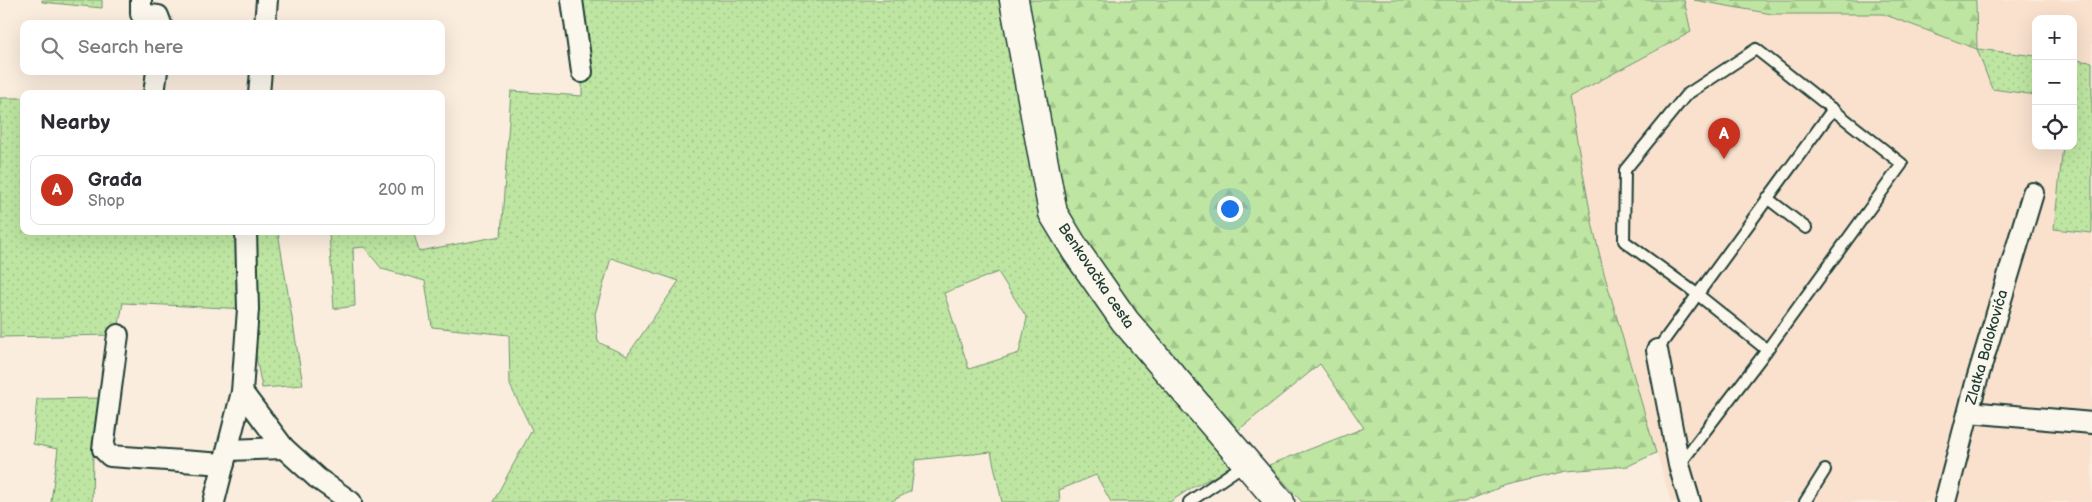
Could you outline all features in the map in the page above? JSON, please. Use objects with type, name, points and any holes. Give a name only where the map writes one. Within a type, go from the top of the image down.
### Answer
[{"type":"main road","name":"Benkovačka cesta","points":[[1014,0],[1053,213],[1076,251],[1125,321],[1280,502]]},
{"type":"street","points":[[141,0],[141,14],[158,16],[160,20]]},
{"type":"street","points":[[265,20],[267,0]]},
{"type":"street","points":[[572,0],[582,72]]},
{"type":"street","points":[[155,90],[156,75]]},
{"type":"street","points":[[259,90],[261,75]]},
{"type":"street","name":"Zlatka Balokovića","points":[[1945,502],[1976,383],[2033,193]]},
{"type":"street","points":[[214,502],[242,392],[248,309],[246,235]]},
{"type":"street","points":[[118,335],[102,449],[110,456],[226,457],[284,448]]},
{"type":"street","points":[[1657,350],[1679,466],[1690,502]]},
{"type":"street","points":[[242,392],[284,448],[317,478],[351,502]]},
{"type":"street","points":[[1969,412],[2092,423]]},
{"type":"lane","points":[[1679,466],[1767,350],[1902,164],[1756,49],[1686,96],[1625,170],[1624,241],[1697,294],[1767,350]]},
{"type":"lane","points":[[1657,350],[1833,109]]},
{"type":"lane","points":[[1767,198],[1806,228]]},
{"type":"lane","points":[[1190,502],[1236,470],[1244,462]]},
{"type":"lane","points":[[1804,502],[1825,470]]},
{"type":"shaded area","points":[[1684,0],[1694,0],[1772,14],[1883,14],[1977,48],[1978,0],[2092,0],[2092,62],[2077,60],[2077,15],[2032,15],[2032,56],[1978,49],[1992,89],[2032,94],[2032,150],[2063,150],[2054,229],[2092,233],[2092,502],[1671,502],[1604,273],[1593,227],[1569,97],[1691,32]]},
{"type":"green space","points":[[42,0],[102,0],[102,8],[42,2]]},
{"type":"green space","points":[[572,0],[1014,0],[1244,462],[1191,488],[1170,502],[1111,502],[1096,475],[1059,490],[1060,502],[1002,502],[991,452],[915,460],[911,491],[890,502],[493,502],[532,430],[510,385],[509,335],[432,327],[425,281],[382,269],[364,247],[353,248],[355,306],[334,309],[329,235],[414,235],[419,251],[501,236],[511,91],[582,96],[582,72]],"holes":[[[611,258],[679,281],[627,356],[598,342],[595,314]],[[998,272],[1027,318],[1019,353],[969,369],[944,293]]]},
{"type":"green space","points":[[1014,0],[1684,0],[1691,32],[1569,97],[1593,227],[1604,273],[1656,453],[1628,466],[1567,471],[1506,485],[1464,502],[1302,502],[1269,465],[1364,428],[1320,364],[1226,440],[1076,251]]},
{"type":"green space","points":[[1694,0],[1976,0],[1977,49],[1883,14],[1772,14]]},
{"type":"green space","points":[[1977,49],[2032,56],[2032,94],[1992,89]]},
{"type":"green space","points":[[2077,60],[2092,62],[2092,233],[2054,229],[2063,150],[2077,150]]},
{"type":"green space","points":[[0,98],[20,98],[20,235],[278,235],[303,385],[262,388],[247,309],[123,303],[117,335],[0,337]]},
{"type":"green space","points":[[104,398],[93,454],[92,502],[51,502],[58,449],[33,444],[37,399]]},
{"type":"place","name":"Građa","points":[[1724,159]]}]
